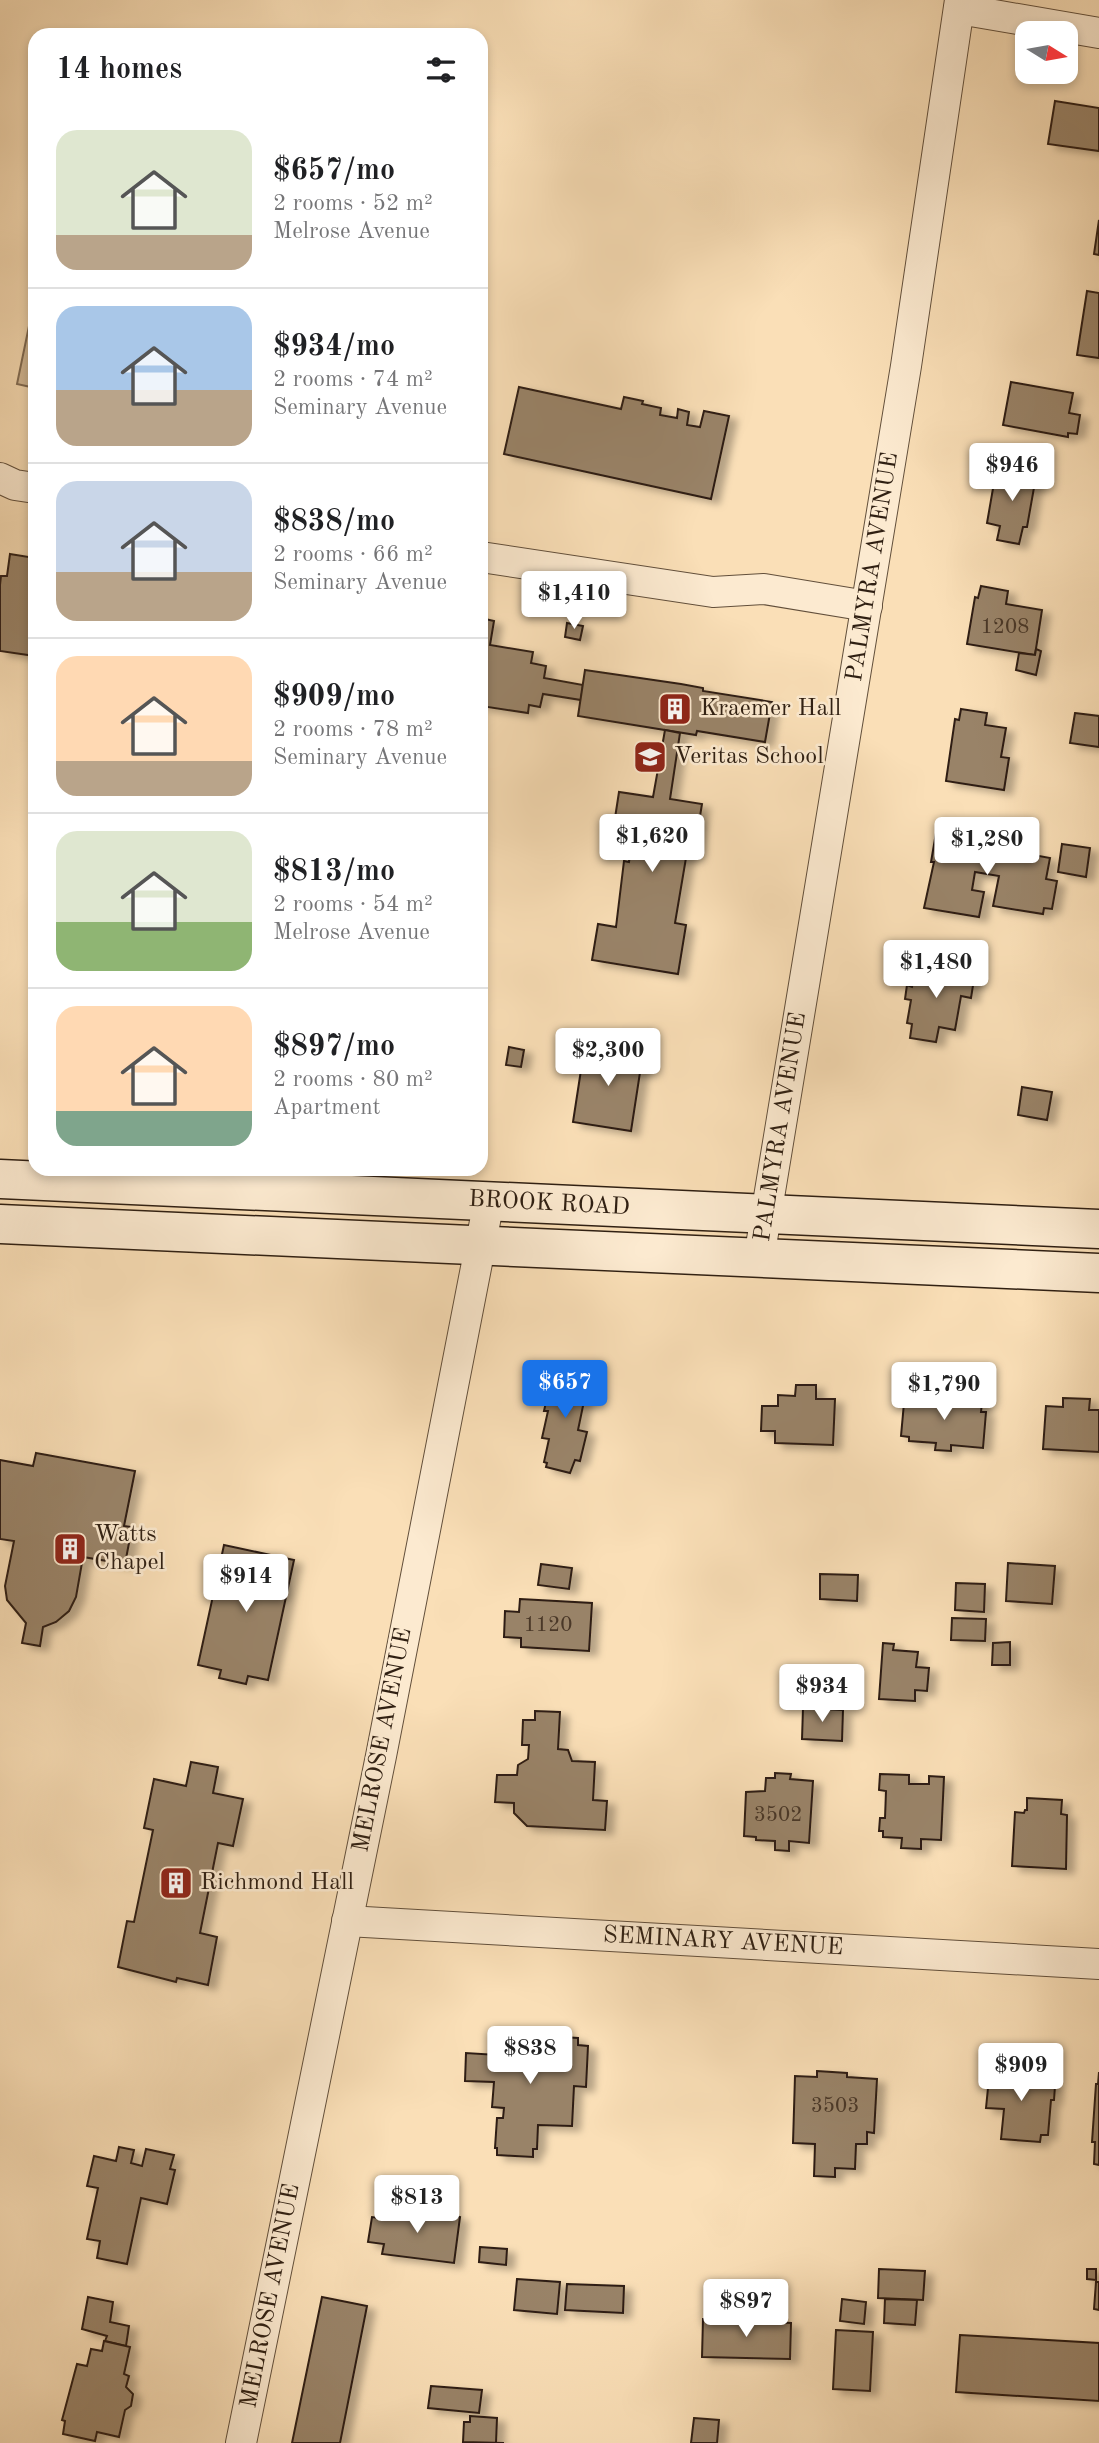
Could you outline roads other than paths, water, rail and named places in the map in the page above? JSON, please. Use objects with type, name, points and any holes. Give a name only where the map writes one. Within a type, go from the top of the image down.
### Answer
[{"type":"main road","name":"BROOK ROAD","points":[[0,1179],[1099,1229]]},
{"type":"main road","name":"BROOK ROAD","points":[[0,1224],[1099,1273]]},
{"type":"street","points":[[960,5],[1099,33]]},
{"type":"street","name":"PALMYRA AVENUE","points":[[759,1258],[867,606],[960,5]]},
{"type":"street","points":[[0,478],[15,485],[28,487]]},
{"type":"street","points":[[488,558],[713,592],[772,589],[867,606]]},
{"type":"street","name":"MELROSE AVENUE","points":[[241,2443],[489,1201]]},
{"type":"street","name":"SEMINARY AVENUE","points":[[347,1921],[1099,1964]]},
{"type":"place","name":"Kraemer Hall","points":[[675,709]]},
{"type":"place","name":"Veritas School","points":[[650,757]]},
{"type":"place","name":"Watts Chapel","points":[[70,1549]]},
{"type":"place","name":"Richmond Hall","points":[[176,1883]]}]
